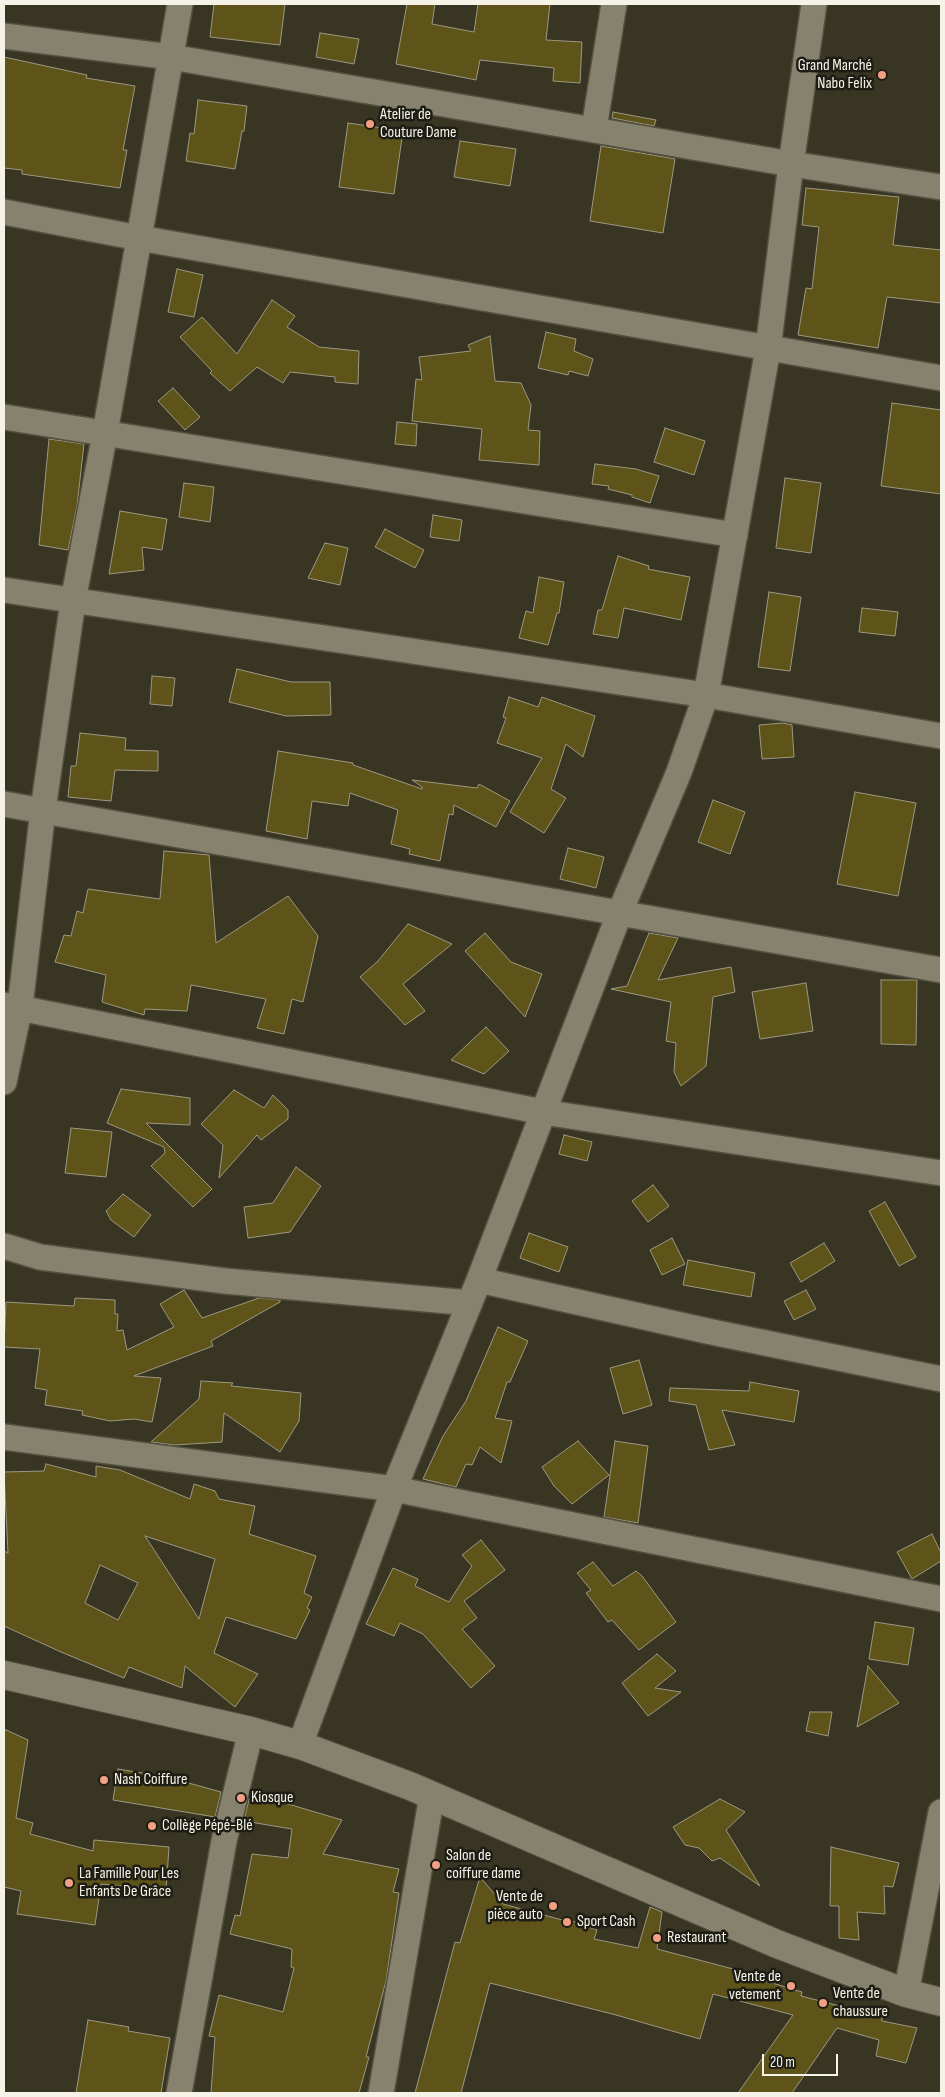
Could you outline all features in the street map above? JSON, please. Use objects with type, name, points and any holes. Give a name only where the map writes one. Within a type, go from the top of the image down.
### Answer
[{"type":"street","points":[[4,1082],[12,1006],[73,601],[105,433],[180,4]]},
{"type":"street","points":[[594,129],[614,4]]},
{"type":"street","points":[[300,1746],[394,1489],[470,1303],[620,912],[680,772],[706,695],[768,349],[791,164],[814,4]]},
{"type":"street","points":[[4,36],[171,57],[791,164],[941,187]]},
{"type":"street","points":[[4,212],[139,238],[941,378]]},
{"type":"street","points":[[4,417],[735,535]]},
{"type":"street","points":[[4,590],[706,695],[941,736]]},
{"type":"street","points":[[4,804],[941,970]]},
{"type":"street","points":[[12,1006],[543,1112],[941,1173]]},
{"type":"street","points":[[4,1246],[40,1257],[225,1281],[470,1303]]},
{"type":"street","points":[[479,1280],[707,1331],[941,1379]]},
{"type":"street","points":[[4,1437],[394,1489],[941,1599]]},
{"type":"street","points":[[4,1675],[251,1731],[300,1746],[432,1795],[777,1944],[906,1993],[941,2002]]},
{"type":"street","points":[[179,2093],[224,1841],[251,1731]]},
{"type":"street","points":[[381,2093],[432,1795]]},
{"type":"street","points":[[906,1993],[941,1812]]},
{"type":"building","points":[[214,4],[285,4],[280,45],[210,37]]},
{"type":"building","points":[[407,4],[435,4],[432,24],[474,32],[478,4],[550,4],[546,40],[582,42],[580,83],[553,81],[554,68],[480,60],[476,80],[396,64]]},
{"type":"building","points":[[320,33],[359,39],[354,64],[316,57]]},
{"type":"building","points":[[4,57],[87,75],[86,78],[135,86],[123,150],[127,150],[120,188],[22,174],[22,170],[4,168]]},
{"type":"building","points":[[198,100],[247,106],[244,131],[242,131],[235,169],[186,161],[190,133],[194,134]]},
{"type":"building","points":[[613,112],[656,120],[654,126],[612,118]]},
{"type":"building","points":[[348,123],[403,131],[394,194],[339,187]]},
{"type":"building","points":[[460,141],[516,149],[510,186],[454,177]]},
{"type":"building","points":[[601,146],[675,159],[663,233],[590,221]]},
{"type":"building","points":[[806,188],[899,197],[893,245],[941,250],[941,303],[887,297],[878,348],[798,335],[806,288],[812,289],[819,227],[802,225]]},
{"type":"building","points":[[177,269],[203,275],[194,317],[168,312]]},
{"type":"building","points":[[272,300],[295,316],[287,327],[319,347],[359,351],[358,384],[335,382],[335,377],[290,372],[283,383],[257,367],[230,391],[210,373],[212,371],[180,337],[202,317],[237,354]]},
{"type":"building","points":[[546,332],[576,339],[574,351],[593,359],[588,376],[569,371],[568,375],[538,368]]},
{"type":"building","points":[[490,336],[495,381],[521,383],[531,405],[528,430],[540,431],[539,465],[479,460],[482,429],[412,421],[416,379],[422,380],[419,357],[471,351],[468,345]]},
{"type":"building","points":[[173,388],[200,417],[185,430],[158,401]]},
{"type":"building","points":[[892,403],[941,410],[941,494],[881,486]]},
{"type":"building","points":[[397,422],[417,424],[416,446],[395,444]]},
{"type":"building","points":[[665,428],[705,441],[694,475],[654,462]]},
{"type":"building","points":[[49,439],[84,444],[77,506],[68,550],[39,545]]},
{"type":"building","points":[[595,464],[636,469],[659,476],[650,503],[632,497],[632,495],[608,489],[609,486],[592,484]]},
{"type":"building","points":[[785,478],[821,483],[811,553],[776,548]]},
{"type":"building","points":[[184,483],[214,487],[210,522],[179,517]]},
{"type":"building","points":[[120,511],[167,519],[162,550],[142,547],[144,570],[109,574]]},
{"type":"building","points":[[433,515],[462,520],[459,541],[430,537]]},
{"type":"building","points":[[385,529],[424,550],[415,568],[375,547]]},
{"type":"building","points":[[325,543],[348,548],[340,585],[308,578]]},
{"type":"building","points":[[618,556],[649,566],[648,569],[690,577],[681,620],[624,608],[618,638],[593,634],[598,610],[602,610]]},
{"type":"building","points":[[539,577],[564,582],[559,613],[557,613],[548,645],[519,638],[526,611],[533,613]]},
{"type":"building","points":[[769,592],[801,597],[790,671],[758,667]]},
{"type":"building","points":[[862,608],[898,612],[895,636],[859,632]]},
{"type":"building","points":[[237,669],[291,682],[330,682],[331,715],[286,716],[229,702]]},
{"type":"building","points":[[152,676],[175,678],[172,706],[150,704]]},
{"type":"building","points":[[509,697],[538,707],[542,697],[595,716],[583,757],[566,744],[551,789],[566,798],[544,833],[510,812],[542,758],[497,743],[506,718],[503,717]]},
{"type":"building","points":[[783,723],[792,725],[794,757],[762,759],[759,725]]},
{"type":"building","points":[[80,733],[126,738],[125,750],[158,751],[158,771],[115,770],[111,801],[68,797],[71,766],[76,766]]},
{"type":"building","points":[[278,751],[353,763],[353,765],[422,789],[412,780],[477,788],[479,784],[510,801],[496,827],[454,805],[453,815],[449,814],[440,861],[409,854],[410,849],[391,844],[398,810],[350,793],[348,806],[312,801],[307,839],[266,831]]},
{"type":"building","points":[[855,792],[916,803],[898,896],[837,884]]},
{"type":"building","points":[[713,800],[745,812],[730,854],[698,842]]},
{"type":"building","points":[[568,848],[604,857],[596,888],[560,879]]},
{"type":"building","points":[[164,851],[209,855],[216,943],[288,896],[318,936],[303,1002],[292,999],[284,1034],[257,1028],[266,999],[191,985],[187,1011],[145,1009],[144,1015],[102,1002],[106,975],[55,962],[64,935],[71,936],[77,911],[83,913],[88,889],[160,899]]},
{"type":"building","points":[[408,924],[452,944],[403,984],[425,1011],[405,1025],[360,977],[378,961]]},
{"type":"building","points":[[485,933],[511,962],[542,974],[525,1017],[465,951]]},
{"type":"building","points":[[649,933],[678,938],[658,980],[731,967],[735,992],[713,997],[706,1066],[681,1086],[674,1072],[676,1043],[666,1041],[671,1002],[611,989],[627,986]]},
{"type":"building","points":[[881,980],[917,980],[916,1045],[881,1044]]},
{"type":"building","points":[[806,983],[813,1031],[760,1039],[752,992]]},
{"type":"building","points":[[486,1027],[509,1051],[484,1074],[451,1060]]},
{"type":"building","points":[[121,1089],[190,1098],[190,1125],[146,1123],[212,1189],[193,1207],[151,1166],[165,1153],[164,1147],[107,1123]]},
{"type":"building","points":[[234,1090],[264,1108],[273,1095],[288,1110],[288,1119],[261,1140],[257,1135],[219,1178],[223,1145],[201,1124]]},
{"type":"building","points":[[71,1128],[112,1132],[106,1177],[65,1173]]},
{"type":"building","points":[[564,1135],[592,1142],[587,1161],[559,1154]]},
{"type":"building","points":[[296,1167],[321,1186],[290,1232],[248,1238],[244,1207],[273,1203]]},
{"type":"building","points":[[653,1185],[669,1206],[648,1222],[632,1201]]},
{"type":"building","points":[[123,1194],[151,1215],[134,1237],[111,1220],[106,1211]]},
{"type":"building","points":[[885,1202],[916,1257],[899,1266],[869,1211]]},
{"type":"building","points":[[529,1233],[568,1247],[559,1272],[520,1258]]},
{"type":"building","points":[[672,1238],[685,1264],[662,1275],[650,1250]]},
{"type":"building","points":[[824,1243],[835,1261],[801,1282],[790,1263]]},
{"type":"building","points":[[688,1260],[755,1273],[751,1297],[683,1285]]},
{"type":"building","points":[[184,1290],[202,1318],[259,1298],[280,1300],[280,1302],[211,1341],[213,1346],[134,1376],[161,1378],[152,1422],[134,1419],[110,1421],[82,1415],[83,1411],[45,1405],[47,1390],[35,1388],[40,1349],[4,1347],[6,1302],[74,1306],[75,1298],[115,1300],[115,1314],[118,1314],[117,1331],[123,1330],[127,1350],[174,1327],[160,1304]]},
{"type":"building","points":[[806,1290],[816,1309],[794,1320],[784,1301]]},
{"type":"building","points":[[498,1327],[528,1341],[510,1382],[507,1382],[495,1418],[512,1421],[501,1463],[480,1447],[472,1465],[466,1464],[456,1487],[423,1479],[443,1436],[466,1401]]},
{"type":"building","points":[[639,1360],[652,1405],[623,1414],[610,1368]]},
{"type":"building","points":[[201,1381],[233,1383],[231,1386],[301,1393],[299,1421],[280,1452],[224,1413],[222,1442],[174,1445],[151,1442],[199,1399]]},
{"type":"building","points":[[750,1382],[799,1391],[794,1422],[722,1410],[735,1445],[709,1450],[696,1405],[669,1401],[670,1388],[749,1391]]},
{"type":"building","points":[[578,1441],[609,1475],[572,1504],[554,1486],[542,1467]]},
{"type":"building","points":[[615,1441],[648,1446],[638,1523],[604,1517]]},
{"type":"building","points":[[46,1464],[96,1477],[96,1466],[120,1470],[190,1499],[194,1484],[215,1491],[219,1499],[255,1506],[249,1534],[316,1556],[304,1593],[312,1597],[307,1608],[310,1610],[296,1639],[226,1617],[214,1653],[258,1674],[235,1707],[185,1666],[182,1688],[129,1667],[124,1678],[4,1626],[4,1551],[8,1553],[4,1472],[44,1471]],"holes":[[[145,1536],[215,1559],[199,1619]],[[100,1565],[138,1583],[118,1620],[85,1603]]]},
{"type":"building","points":[[932,1534],[941,1553],[941,1561],[912,1579],[897,1552]]},
{"type":"building","points":[[481,1540],[505,1570],[464,1601],[477,1618],[462,1629],[495,1666],[471,1688],[423,1634],[400,1623],[394,1636],[366,1624],[393,1568],[418,1579],[415,1586],[449,1602],[472,1566],[462,1555]]},
{"type":"building","points":[[593,1562],[613,1586],[636,1571],[642,1576],[676,1622],[639,1650],[612,1620],[608,1622],[586,1593],[591,1590],[577,1573]]},
{"type":"building","points":[[875,1622],[914,1628],[908,1665],[869,1659]]},
{"type":"building","points":[[657,1654],[676,1671],[655,1688],[681,1692],[648,1716],[622,1683]]},
{"type":"building","points":[[868,1666],[899,1703],[857,1727]]},
{"type":"building","points":[[810,1712],[832,1712],[828,1736],[806,1731]]},
{"type":"building","points":[[4,1729],[28,1740],[16,1818],[33,1823],[30,1834],[93,1851],[94,1840],[169,1847],[166,1890],[101,1884],[95,1925],[17,1914],[21,1891],[4,1887]]},
{"type":"building","points":[[118,1769],[185,1780],[185,1782],[221,1792],[215,1817],[113,1800]]},
{"type":"building","points":[[254,1794],[342,1820],[323,1854],[399,1869],[393,1892],[399,1893],[386,1981],[366,2057],[369,2057],[359,2093],[211,2093],[215,2037],[209,2036],[219,1995],[283,2012],[294,1968],[291,1967],[292,1949],[230,1934],[235,1915],[240,1916],[252,1854],[288,1858],[292,1829],[244,1821],[249,1799],[252,1800]]},
{"type":"building","points":[[720,1799],[745,1812],[726,1830],[760,1886],[720,1858],[712,1861],[699,1848],[685,1845],[673,1827]]},
{"type":"building","points":[[831,1847],[899,1863],[893,1887],[884,1886],[885,1914],[857,1912],[859,1940],[839,1938],[839,1906],[830,1906]]},
{"type":"building","points":[[480,1877],[503,1904],[566,1921],[566,1919],[597,1930],[594,1939],[638,1948],[650,1907],[662,1912],[657,1949],[760,1976],[759,1979],[802,1992],[801,1996],[882,2017],[882,2021],[917,2028],[906,2063],[876,2056],[879,2040],[837,2028],[792,2093],[738,2093],[793,2015],[713,1994],[700,2039],[616,2015],[490,1983],[461,2093],[415,2093],[455,1942],[460,1943]]},
{"type":"building","points":[[88,2020],[129,2027],[128,2031],[170,2038],[161,2093],[76,2093]]},
{"type":"place","name":"Grand Marché Nabo Felix","points":[[882,75]]},
{"type":"place","name":"Atelier de Couture Dame","points":[[370,124]]},
{"type":"place","name":"Nash Coiffure","points":[[104,1780]]},
{"type":"place","name":"Kiosque","points":[[241,1798]]},
{"type":"place","name":"Collège Pépé-Blé","points":[[152,1826]]},
{"type":"place","name":"Salon de coiffure dame","points":[[436,1865]]},
{"type":"place","name":"La Famille Pour Les Enfants De Grâce","points":[[69,1883]]},
{"type":"place","name":"Vente de pièce auto","points":[[553,1906]]},
{"type":"place","name":"Sport Cash","points":[[567,1922]]},
{"type":"place","name":"Restaurant","points":[[657,1938]]},
{"type":"place","name":"Vente de vetement","points":[[791,1986]]},
{"type":"place","name":"Vente de chaussure","points":[[823,2003]]}]
